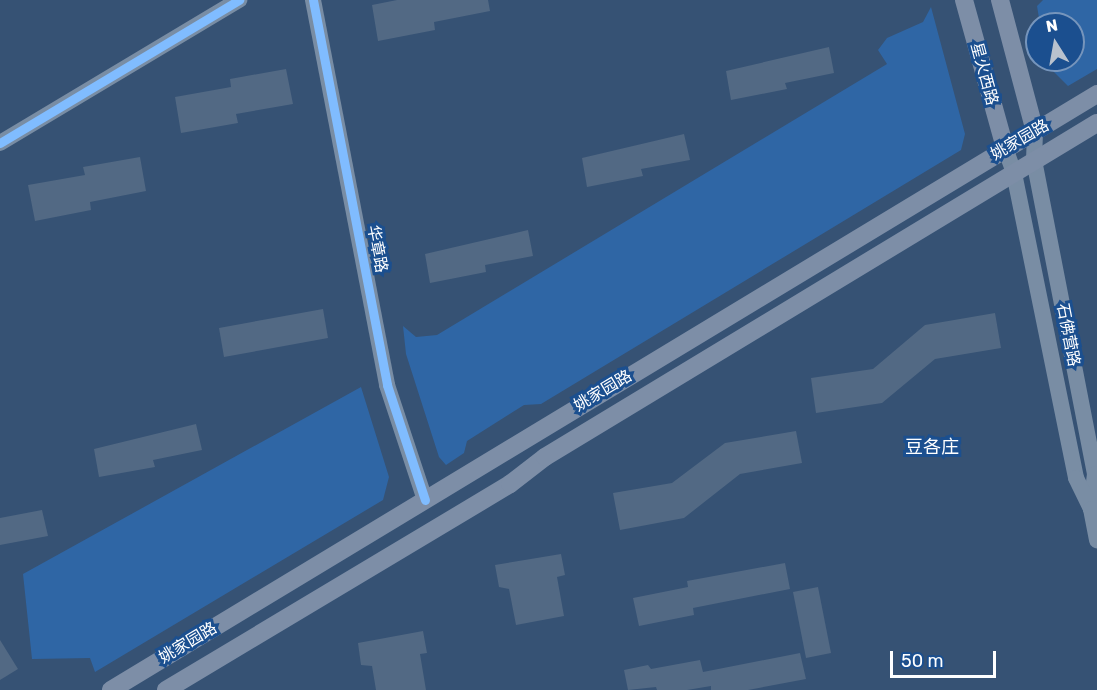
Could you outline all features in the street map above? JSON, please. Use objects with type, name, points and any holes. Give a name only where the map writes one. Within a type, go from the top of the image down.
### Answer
[{"type":"main road","name":"星火西路","points":[[964,0],[1005,148]]},
{"type":"main road","name":"星火西路","points":[[1000,0],[1035,132]]},
{"type":"main road","name":"姚家园路","points":[[111,690],[1097,94]]},
{"type":"main road","name":"姚家园路","points":[[166,690],[510,484],[545,457],[1097,123]]},
{"type":"street","points":[[0,143],[239,0]]},
{"type":"street","name":"华章路","points":[[314,0],[387,385],[425,500]]},
{"type":"street","name":"石佛营路","points":[[1035,132],[1034,160],[1095,474],[1091,509]]},
{"type":"street","name":"石佛营路","points":[[1005,148],[1014,173],[1076,478],[1091,509],[1097,540]]},
{"type":"shaded area","points":[[1043,0],[1097,0],[1097,69],[1068,86],[1054,72],[1085,72],[1085,12],[1038,12],[1037,6]]},
{"type":"shaded area","points":[[931,7],[965,134],[961,150],[541,404],[524,405],[467,441],[464,453],[446,465],[439,457],[406,354],[403,326],[416,337],[437,335],[887,64],[878,50],[887,38],[923,22]]},
{"type":"shaded area","points":[[361,387],[389,477],[383,500],[95,672],[90,658],[32,659],[23,574]]},
{"type":"building","points":[[397,0],[488,0],[490,11],[434,22],[435,30],[378,41],[372,5]]},
{"type":"building","points":[[829,47],[834,73],[785,83],[787,89],[731,100],[726,71]]},
{"type":"building","points":[[286,69],[293,104],[236,114],[238,123],[181,133],[175,97],[231,87],[230,79]]},
{"type":"building","points":[[684,134],[690,160],[641,169],[643,176],[587,187],[582,158]]},
{"type":"building","points":[[140,157],[146,191],[90,202],[91,210],[35,221],[28,185],[85,175],[83,167]]},
{"type":"building","points":[[528,230],[533,256],[485,265],[486,272],[430,283],[425,254]]},
{"type":"building","points":[[323,309],[328,338],[224,357],[219,328]]},
{"type":"building","points":[[995,313],[1001,348],[935,359],[882,403],[816,413],[811,378],[873,369],[925,325]]},
{"type":"building","points":[[196,424],[202,450],[153,460],[155,467],[99,477],[94,449]]},
{"type":"building","points":[[796,431],[802,463],[740,474],[684,518],[620,530],[613,493],[672,483],[725,443]]},
{"type":"building","points":[[42,510],[48,536],[0,545],[0,518]]},
{"type":"building","points":[[561,554],[565,575],[557,577],[564,616],[516,625],[509,589],[499,587],[495,565]]},
{"type":"building","points":[[785,563],[790,589],[693,608],[694,615],[639,626],[633,598],[688,587],[687,581]]},
{"type":"building","points":[[818,587],[831,653],[806,658],[793,592]]},
{"type":"building","points":[[423,631],[427,653],[420,654],[426,690],[376,690],[372,666],[361,665],[358,643]]},
{"type":"building","points":[[0,640],[18,669],[0,680]]},
{"type":"building","points":[[800,653],[806,679],[748,690],[711,690],[711,686],[687,690],[657,690],[656,687],[628,690],[624,670],[648,665],[651,669],[700,660],[703,672]]},
{"type":"cycle path","points":[[0,143],[239,0]]},
{"type":"cycle path","points":[[313,0],[387,385],[425,500]]},
{"type":"district","name":"豆各庄","points":[[932,447]]}]
